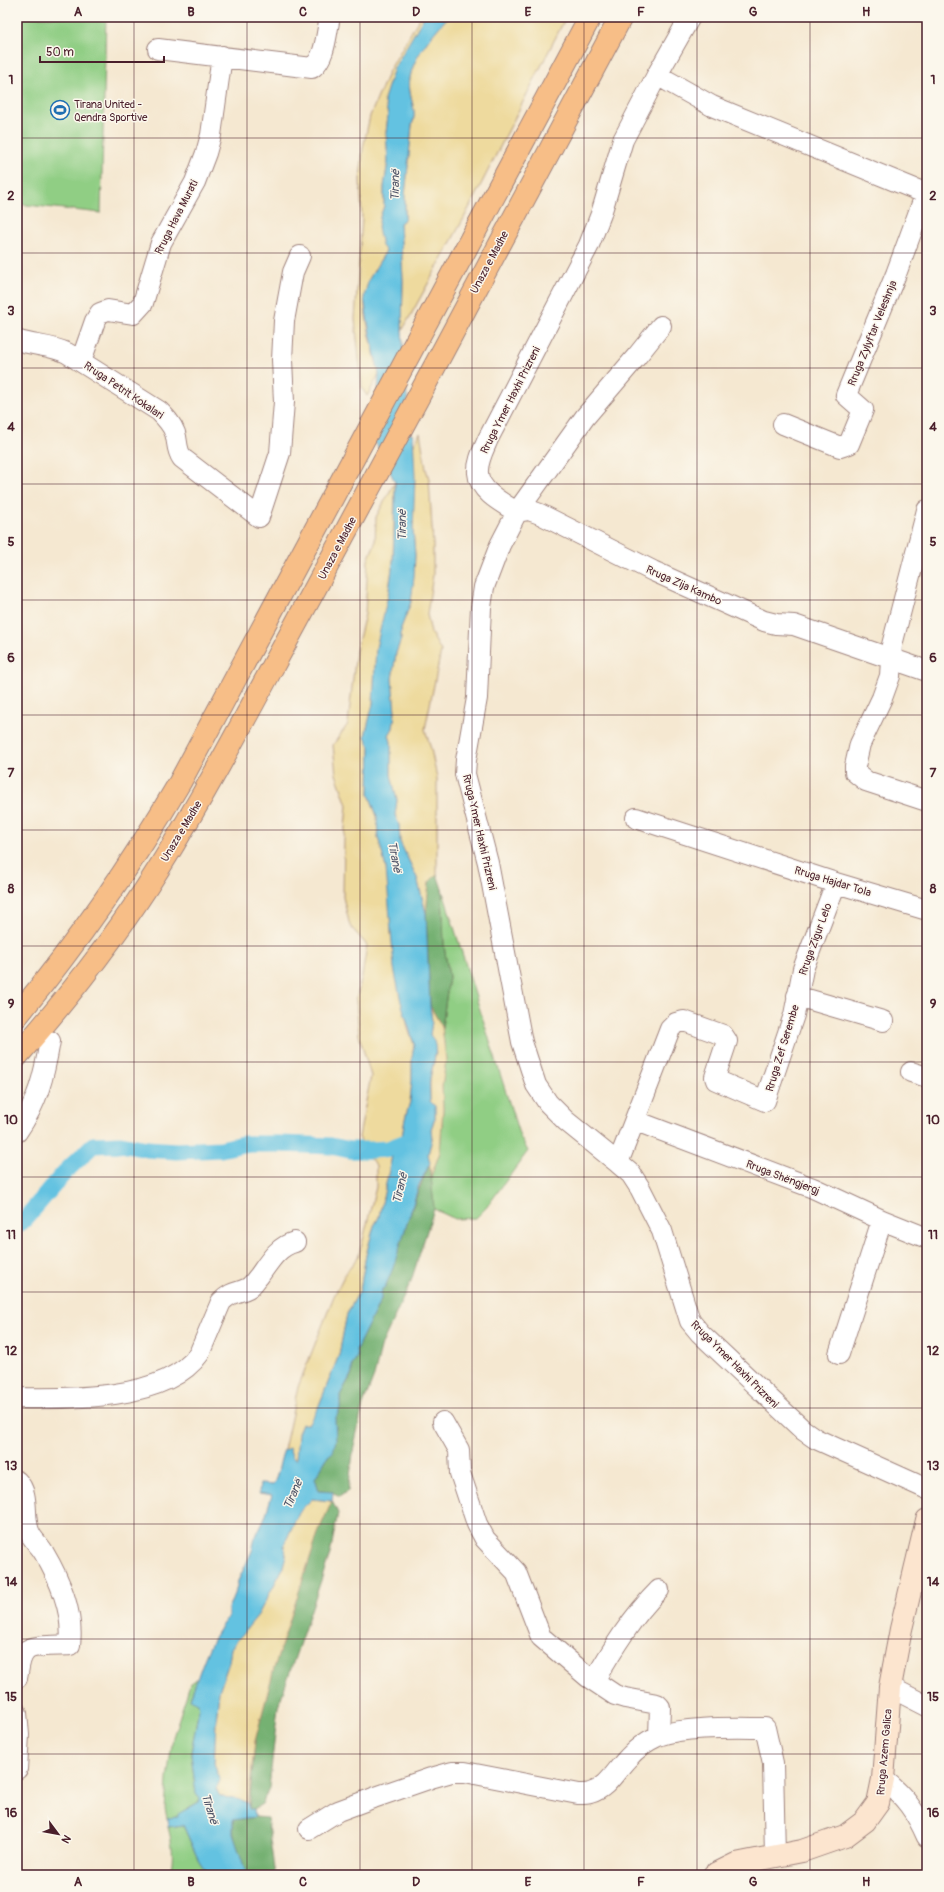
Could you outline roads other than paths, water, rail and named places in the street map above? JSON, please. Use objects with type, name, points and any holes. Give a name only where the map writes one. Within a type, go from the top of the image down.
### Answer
[{"type":"highway","points":[[17,1016],[44,983],[107,898],[151,832],[187,769],[590,17]]},
{"type":"highway","name":"Unaza e Madhe","points":[[17,1056],[41,1029],[76,985],[134,906],[184,827],[235,738],[621,17]]},
{"type":"highway","points":[[17,997],[82,916],[93,905],[107,898]]},
{"type":"highway","points":[[17,1073],[91,986],[113,954],[134,906]]},
{"type":"main road","name":"Rruga Azem Galica","points":[[714,1875],[736,1864],[802,1851],[829,1842],[855,1829],[865,1821],[878,1803],[883,1779],[890,1687],[900,1629],[927,1520]]},
{"type":"street","points":[[158,49],[312,68],[319,63],[321,58],[330,17]]},
{"type":"street","name":"Rruga Ymer Haxhi Prizreni","points":[[690,17],[657,75],[623,140],[601,214],[589,245],[488,439],[480,460],[478,472],[480,482],[497,500],[516,512],[500,545],[484,587],[481,607],[477,698],[465,774],[488,863],[522,1042],[536,1085],[548,1103],[582,1135],[631,1174],[649,1204],[662,1231],[690,1321],[700,1333],[803,1430],[816,1439],[927,1489]]},
{"type":"street","name":"Rruga Hava Murati","points":[[81,361],[95,321],[100,312],[108,310],[133,314],[143,303],[161,243],[195,182],[206,153],[211,135],[222,56]]},
{"type":"street","name":"Rruga Zylyftar Veleshnja","points":[[657,75],[712,106],[926,192],[896,274],[846,395],[863,410],[849,444],[840,447],[783,424]]},
{"type":"street","name":"Rruga Petrit Kokalari","points":[[17,340],[28,344],[57,348],[81,361],[159,411],[168,420],[175,433],[177,452],[182,458],[259,517],[280,453],[284,402],[282,360],[284,321],[293,272],[300,256]]},
{"type":"street","points":[[516,512],[585,417],[661,326]]},
{"type":"street","name":"Rruga Zija Kambo","points":[[516,512],[529,510],[540,514],[653,571],[764,621],[802,627],[927,670]]},
{"type":"street","points":[[927,510],[892,645],[890,676],[882,698],[860,744],[855,766],[855,772],[866,781],[927,801]]},
{"type":"street","name":"Rruga Hajdar Tola","points":[[636,818],[836,883],[927,910]]},
{"type":"street","name":"Rruga Zigur Lelo","points":[[797,996],[803,969],[836,883]]},
{"type":"street","name":"Rruga Zef Serembe","points":[[618,1163],[636,1121],[672,1026],[684,1021],[726,1037],[726,1044],[715,1077],[716,1080],[765,1101],[794,1015],[797,996],[883,1021]]},
{"type":"street","points":[[17,1132],[38,1096],[43,1080],[50,1041]]},
{"type":"street","name":"Rruga Shëngjergj","points":[[636,1121],[813,1188],[882,1220],[927,1238]]},
{"type":"street","points":[[840,1354],[882,1220]]},
{"type":"street","points":[[17,1398],[71,1398],[110,1395],[148,1387],[184,1369],[194,1362],[199,1354],[221,1302],[235,1291],[248,1288],[280,1249],[287,1244],[295,1242]]},
{"type":"street","points":[[443,1422],[459,1450],[460,1473],[476,1524],[485,1539],[516,1572],[541,1637],[594,1681],[615,1695],[657,1704],[660,1707],[659,1736]]},
{"type":"street","points":[[17,1482],[22,1486],[25,1497],[25,1513],[28,1530],[43,1551],[64,1596],[71,1621],[72,1632],[70,1645],[33,1647],[26,1649],[22,1656],[17,1678]]},
{"type":"street","points":[[594,1681],[628,1625],[642,1607],[659,1590]]},
{"type":"street","points":[[890,1687],[927,1706]]},
{"type":"street","points":[[17,1713],[19,1734],[17,1769]]},
{"type":"street","points":[[309,1829],[338,1811],[452,1772],[465,1772],[578,1794],[590,1793],[609,1781],[627,1758],[659,1736],[689,1730],[714,1728],[765,1728],[769,1739],[773,1763],[775,1856]]},
{"type":"street","points":[[883,1779],[899,1792],[911,1806],[927,1837]]},
{"type":"water","name":"Tiranë","points":[[424,17],[448,17],[427,42],[415,61],[411,72],[410,82],[414,116],[405,196],[405,219],[400,223],[403,280],[402,331],[410,434],[413,434],[415,477],[413,530],[415,555],[411,602],[401,628],[401,639],[396,653],[392,679],[395,712],[393,728],[389,735],[391,742],[391,775],[397,800],[395,815],[399,825],[400,842],[417,878],[426,913],[432,1021],[430,1035],[435,1045],[435,1056],[430,1081],[430,1101],[435,1106],[435,1118],[431,1129],[432,1139],[428,1154],[430,1163],[419,1185],[393,1268],[385,1287],[382,1289],[381,1299],[356,1350],[357,1357],[352,1365],[352,1373],[340,1395],[340,1408],[335,1420],[336,1440],[333,1452],[328,1456],[315,1478],[319,1491],[333,1492],[332,1501],[312,1499],[299,1512],[284,1545],[286,1555],[282,1570],[258,1615],[231,1648],[229,1662],[219,1691],[214,1763],[220,1781],[216,1788],[220,1797],[237,1798],[248,1803],[249,1809],[254,1809],[255,1817],[233,1820],[233,1834],[247,1875],[208,1875],[198,1859],[183,1825],[168,1827],[167,1818],[178,1817],[178,1814],[199,1802],[200,1799],[196,1794],[191,1753],[199,1708],[198,1703],[190,1699],[210,1646],[221,1626],[228,1617],[228,1608],[235,1594],[238,1581],[252,1551],[255,1538],[265,1517],[272,1495],[259,1493],[260,1484],[273,1485],[277,1477],[284,1450],[289,1448],[293,1458],[296,1460],[298,1433],[302,1424],[308,1424],[318,1408],[339,1355],[347,1314],[360,1290],[366,1255],[374,1226],[379,1217],[392,1156],[401,1143],[405,1119],[410,1102],[414,1044],[401,1002],[394,968],[386,868],[378,837],[377,816],[369,794],[370,747],[365,736],[373,704],[376,648],[389,591],[393,562],[395,482],[376,443],[365,444],[375,435],[379,374],[364,297],[369,279],[386,251],[382,246],[378,227],[384,206],[384,187],[388,161],[386,133],[388,115],[384,99],[394,68]]},
{"type":"waterway","points":[[17,1225],[25,1219],[65,1172],[93,1145],[121,1144],[147,1149],[176,1151],[221,1149],[243,1144],[331,1146],[350,1150],[371,1150],[388,1149],[409,1141]]},
{"type":"place","name":"Tirana United - Qendra Sportive","points":[[60,110]]}]
